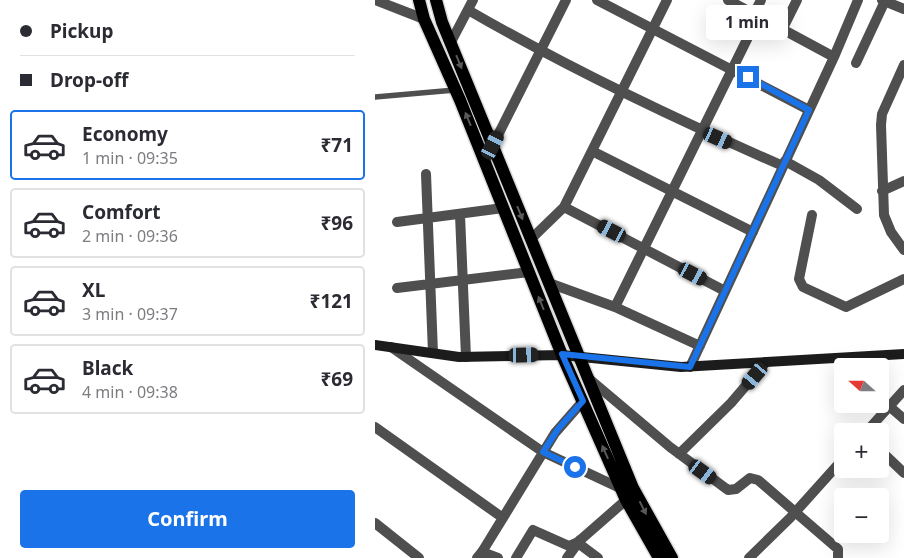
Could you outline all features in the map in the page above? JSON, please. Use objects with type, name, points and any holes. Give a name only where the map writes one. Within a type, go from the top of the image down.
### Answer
[{"type":"main road","points":[[419,0],[424,19],[456,90],[562,354],[624,494],[659,558]]},
{"type":"main road","points":[[436,0],[451,42],[633,488],[672,558]]},
{"type":"main road","points":[[375,345],[466,357],[562,354],[690,367],[904,354]]},
{"type":"street","points":[[375,0],[424,19]]},
{"type":"street","points":[[451,42],[473,0]]},
{"type":"street","points":[[493,145],[566,0]]},
{"type":"street","points":[[597,0],[614,4],[653,28],[809,110]]},
{"type":"street","points":[[531,239],[564,207],[667,0]]},
{"type":"street","points":[[728,0],[833,57]]},
{"type":"street","points":[[615,307],[733,69],[761,0]]},
{"type":"street","points":[[783,30],[797,0]]},
{"type":"street","points":[[690,367],[858,0]]},
{"type":"street","points":[[856,63],[883,1],[904,9]]},
{"type":"street","points":[[468,10],[540,52],[621,92],[702,131],[819,180],[857,209]]},
{"type":"street","points":[[904,65],[881,119],[882,191],[886,223],[904,250]]},
{"type":"street","points":[[592,151],[753,232]]},
{"type":"street","points":[[426,174],[433,353]]},
{"type":"street","points":[[882,191],[904,181]]},
{"type":"street","points":[[564,207],[725,291]]},
{"type":"street","points":[[397,222],[503,208]]},
{"type":"street","points":[[460,214],[466,357]]},
{"type":"street","points":[[813,215],[799,279],[803,287],[846,307],[904,279]]},
{"type":"street","points":[[397,288],[529,272]]},
{"type":"street","points":[[549,284],[615,307],[700,346]]},
{"type":"street","points":[[391,347],[543,452],[624,494],[579,541],[567,558]]},
{"type":"street","points":[[679,454],[731,404],[766,362]]},
{"type":"street","points":[[586,376],[679,454],[731,491],[750,478],[755,478],[838,549],[838,558]]},
{"type":"street","points":[[904,390],[889,406],[904,419]]},
{"type":"street","points":[[498,558],[479,555],[558,429],[583,401]]},
{"type":"street","points":[[874,423],[883,413]]},
{"type":"street","points":[[375,427],[503,518]]},
{"type":"street","points":[[889,459],[904,473]]},
{"type":"street","points":[[749,558],[795,512],[834,469]]},
{"type":"street","points":[[375,522],[419,558]]},
{"type":"street","points":[[516,558],[533,530],[569,546],[579,541]]},
{"type":"street","points":[[579,541],[598,558]]},
{"type":"lane","points":[[375,97],[456,90]]},
{"type":"route","points":[[575,467],[543,452],[558,429],[583,401],[562,354],[690,367],[809,110],[748,77]]}]
